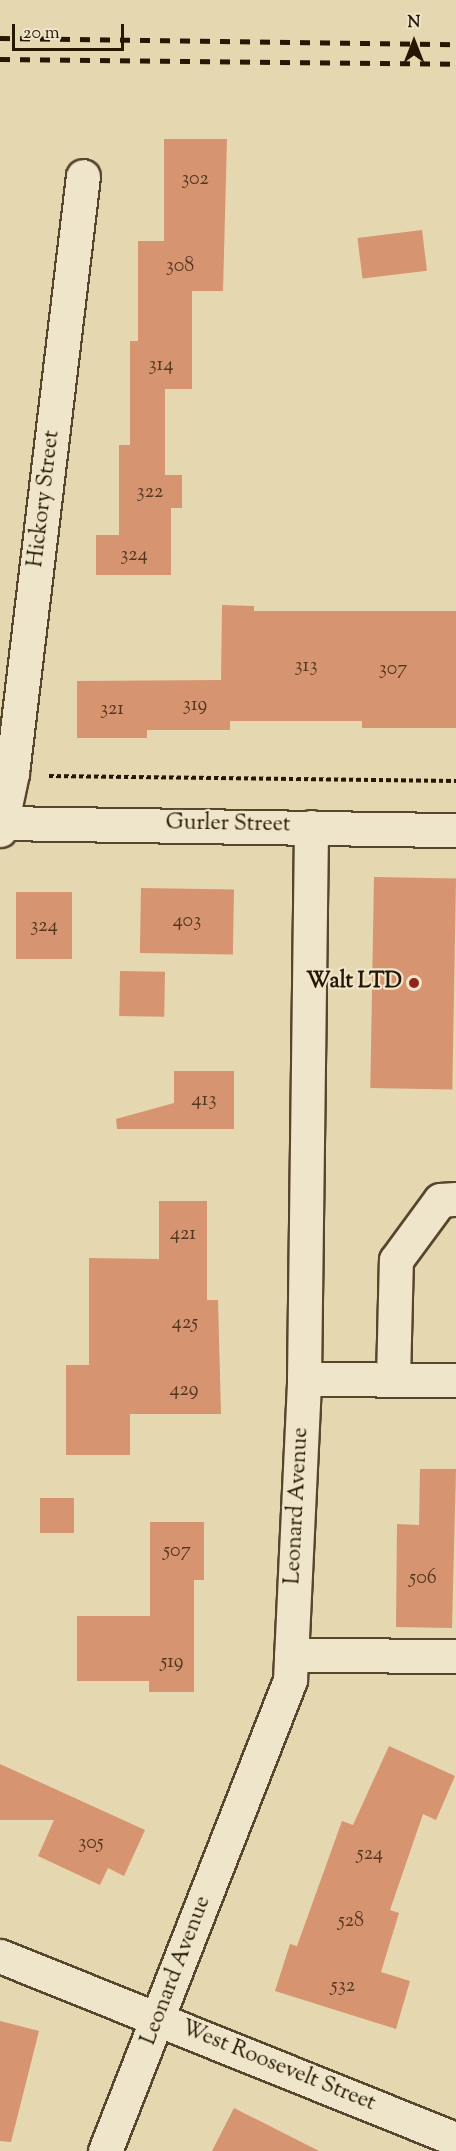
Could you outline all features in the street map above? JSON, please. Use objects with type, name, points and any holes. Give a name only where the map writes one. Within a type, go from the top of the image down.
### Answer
[{"type":"street","name":"Hickory Street","points":[[1,825],[83,176]]},
{"type":"street","name":"Gurler Street","points":[[1,825],[456,830]]},
{"type":"street","name":"Leonard Avenue","points":[[105,2151],[160,2019],[290,1680],[304,1378],[311,827]]},
{"type":"street","points":[[393,1379],[396,1260],[440,1200],[456,1199]]},
{"type":"street","points":[[304,1378],[456,1380]]},
{"type":"street","points":[[291,1655],[456,1656]]},
{"type":"street","name":"West Roosevelt Street","points":[[0,1956],[160,2019],[453,2140]]},
{"type":"path","points":[[59,777],[456,781]]},
{"type":"building","points":[[164,139],[227,139],[223,291],[192,291],[192,389],[165,389],[165,475],[182,475],[182,508],[171,508],[171,575],[96,575],[96,535],[119,535],[119,445],[130,445],[130,341],[138,341],[138,241],[164,241]]},
{"type":"building","points":[[422,230],[427,271],[362,279],[357,238]]},
{"type":"building","points":[[222,605],[254,606],[254,611],[456,611],[456,728],[362,728],[362,721],[230,721],[230,730],[147,730],[147,738],[77,738],[77,681],[221,680]]},
{"type":"building","name":"Walt LTD","points":[[374,877],[456,878],[452,1089],[370,1088]]},
{"type":"building","points":[[141,888],[234,890],[233,955],[140,953]]},
{"type":"building","points":[[16,892],[72,892],[72,959],[16,959]]},
{"type":"building","points":[[120,971],[165,972],[164,1017],[119,1016]]},
{"type":"building","points":[[174,1071],[234,1071],[234,1129],[117,1129],[116,1119],[174,1103]]},
{"type":"building","points":[[159,1201],[207,1201],[207,1300],[218,1300],[221,1414],[130,1414],[130,1455],[66,1455],[66,1365],[89,1365],[89,1258],[159,1259]]},
{"type":"building","points":[[420,1469],[456,1469],[452,1628],[396,1627],[397,1524],[419,1525]]},
{"type":"building","points":[[40,1498],[74,1498],[74,1533],[40,1533]]},
{"type":"building","points":[[150,1522],[204,1522],[204,1580],[194,1580],[194,1692],[149,1692],[149,1681],[77,1681],[77,1616],[150,1616]]},
{"type":"building","points":[[389,1746],[455,1776],[436,1820],[423,1814],[390,1910],[399,1913],[381,1972],[410,1981],[396,2029],[275,1991],[290,1944],[297,1946],[342,1821],[353,1825]]},
{"type":"building","points":[[0,1764],[145,1830],[124,1876],[108,1868],[100,1885],[38,1856],[54,1820],[0,1820]]},
{"type":"building","points":[[0,2021],[39,2031],[11,2142],[0,2141]]},
{"type":"building","points":[[234,2108],[319,2151],[212,2151]]},
{"type":"railway","points":[[0,38],[456,44]]},
{"type":"railway","points":[[0,59],[456,64]]},
{"type":"place","name":"Walt LTD","points":[[414,983]]}]
